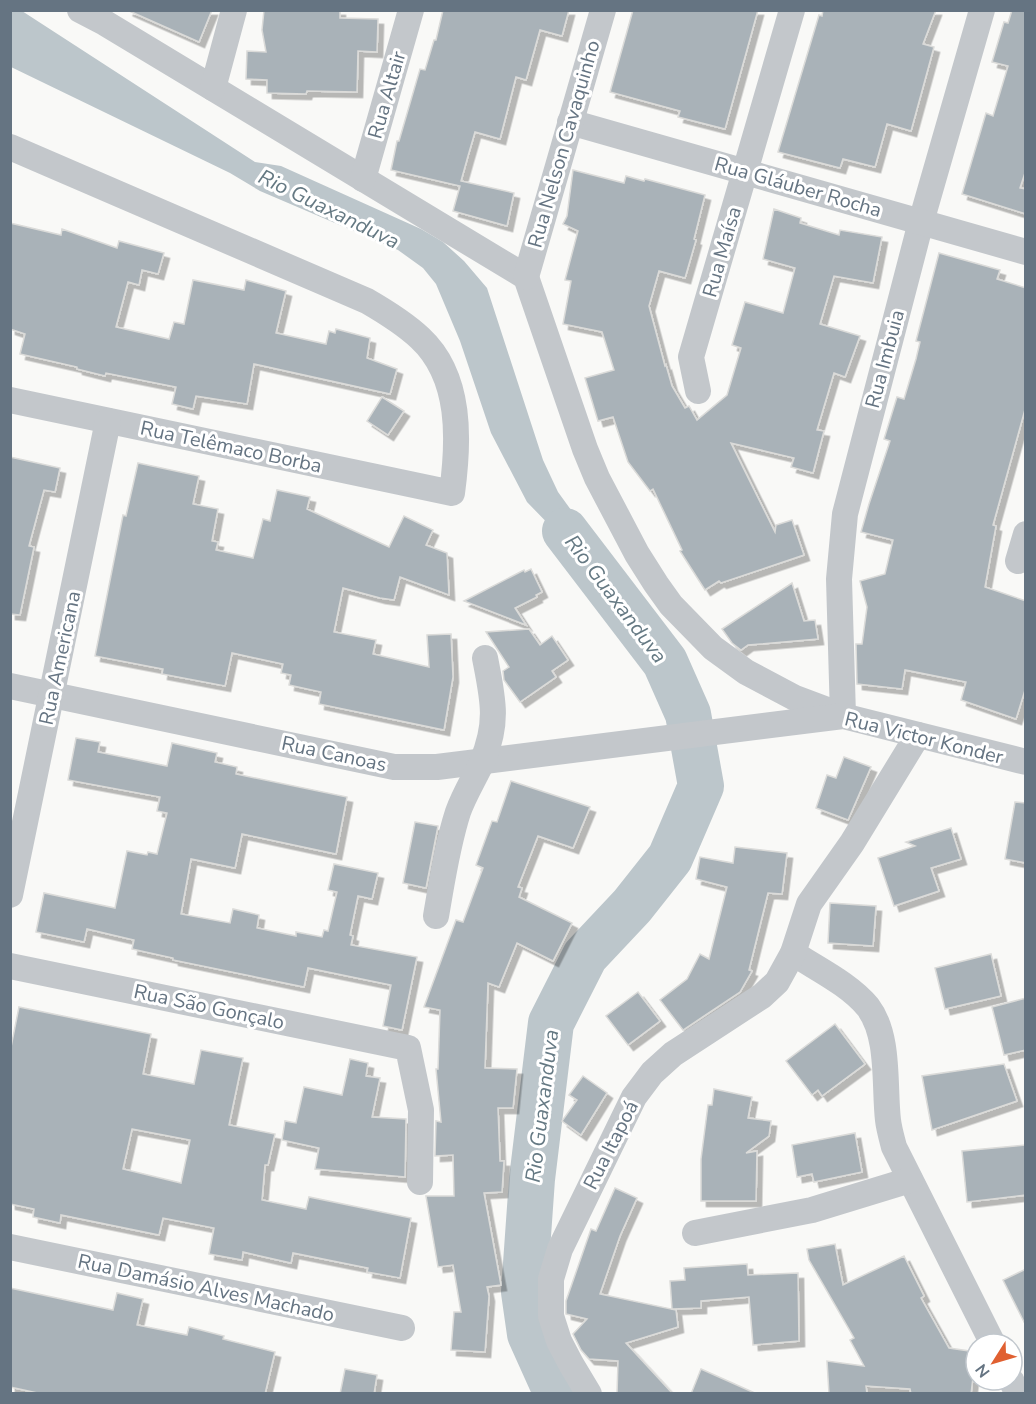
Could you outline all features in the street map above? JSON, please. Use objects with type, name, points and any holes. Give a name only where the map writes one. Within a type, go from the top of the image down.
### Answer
[{"type":"street","points":[[80,10],[106,17],[213,88],[526,277],[589,458],[637,554],[671,605],[706,642],[746,672],[795,698],[843,716]]},
{"type":"street","points":[[213,88],[234,10]]},
{"type":"street","name":"Rua Altair","points":[[363,179],[411,10]]},
{"type":"street","name":"Rua Nelson Cavaquinho","points":[[526,277],[603,10]]},
{"type":"street","name":"Rua Maísa","points":[[698,391],[691,357],[792,10]]},
{"type":"street","name":"Rua Imbuia","points":[[843,716],[839,579],[845,514],[921,222],[982,10]]},
{"type":"street","name":"Rua Gláuber Rocha","points":[[570,122],[1026,252]]},
{"type":"street","name":"Rua Telêmaco Borba","points":[[10,147],[367,301],[398,319],[422,339],[447,379],[453,398],[457,439],[452,493],[10,400]]},
{"type":"street","name":"Rua Americana","points":[[10,895],[108,421]]},
{"type":"street","points":[[1018,561],[1026,534]]},
{"type":"street","points":[[436,916],[459,810],[482,762],[494,723],[494,704],[484,658]]},
{"type":"street","name":"Rua Canoas","points":[[10,686],[394,766],[437,767],[662,738]]},
{"type":"street","name":"Rua Victor Konder","points":[[662,738],[843,716],[1026,762]]},
{"type":"street","name":"Rua Itapoá","points":[[590,1394],[571,1364],[551,1316],[551,1279],[560,1249],[634,1097],[652,1073],[700,1035],[762,996],[777,982],[793,953],[809,904],[852,843],[918,735]]},
{"type":"street","points":[[793,953],[851,991],[867,1007],[878,1024],[883,1053],[888,1122],[894,1148],[987,1332]]},
{"type":"street","name":"Rua São Gonçalo","points":[[10,966],[408,1048],[421,1110],[420,1182]]},
{"type":"street","points":[[695,1233],[812,1210],[910,1180]]},
{"type":"street","name":"Rua Damásio Alves Machado","points":[[10,1247],[402,1328]]},
{"type":"water","points":[[11,10],[22,11],[255,162],[281,166],[421,229],[443,242],[464,261],[487,288],[543,460],[558,492],[621,579],[667,631],[704,706],[688,714],[653,638],[633,611],[527,502],[491,433],[460,341],[436,284],[423,268],[398,250],[260,191],[230,173],[11,67]]},
{"type":"building","points":[[127,10],[212,10],[199,42]]},
{"type":"building","points":[[264,10],[340,10],[340,18],[378,19],[377,52],[358,51],[357,92],[267,93],[267,80],[246,79],[247,51],[266,52],[262,30]]},
{"type":"building","points":[[443,10],[569,10],[562,36],[540,30],[526,80],[516,77],[500,139],[475,132],[468,156],[461,181],[514,193],[507,226],[453,211],[460,186],[391,170],[397,141],[399,141],[420,69],[425,70],[434,40],[436,40]]},
{"type":"building","points":[[633,10],[758,10],[725,129],[678,117],[680,111],[610,92]]},
{"type":"building","points":[[823,10],[936,10],[923,44],[934,47],[911,131],[887,124],[875,167],[843,159],[840,168],[778,152],[819,15],[822,16]]},
{"type":"building","points":[[1012,10],[1026,10],[1026,170],[1020,188],[1026,189],[1026,214],[962,194],[986,113],[993,116],[1008,66],[992,62],[1004,22],[1008,23]]},
{"type":"building","points":[[573,170],[624,183],[626,176],[644,181],[645,179],[705,195],[685,278],[659,271],[649,306],[672,386],[685,408],[689,406],[697,420],[727,395],[741,348],[732,345],[745,302],[783,313],[795,268],[763,259],[774,209],[801,218],[800,223],[839,235],[840,230],[882,237],[873,283],[834,276],[820,324],[860,336],[845,377],[834,373],[817,430],[824,431],[813,473],[791,467],[794,458],[731,443],[775,532],[776,525],[792,520],[804,555],[721,583],[719,581],[705,590],[680,551],[682,550],[653,489],[650,491],[628,462],[613,417],[598,421],[585,378],[614,370],[602,332],[563,324],[571,281],[565,280],[578,231],[563,224],[567,216]]},
{"type":"building","points":[[10,223],[61,235],[62,229],[117,248],[119,241],[164,253],[158,274],[142,270],[139,285],[128,282],[116,327],[169,339],[174,322],[184,324],[193,280],[244,290],[246,280],[286,291],[276,333],[326,344],[329,331],[335,333],[336,329],[370,338],[367,358],[397,369],[390,394],[254,364],[247,404],[196,396],[193,409],[172,404],[176,387],[106,373],[105,376],[20,354],[25,334],[10,329]]},
{"type":"building","points":[[939,253],[1000,270],[997,279],[1026,288],[1026,406],[993,525],[996,526],[985,587],[1026,601],[1026,687],[1016,719],[961,700],[966,682],[905,670],[902,689],[857,684],[856,644],[862,644],[867,607],[860,581],[885,574],[893,540],[861,532],[890,441],[884,439],[897,397],[904,399],[916,359],[920,342],[916,341]]},
{"type":"building","points":[[382,397],[404,411],[388,435],[367,421]]},
{"type":"building","points":[[10,457],[60,468],[55,492],[44,490],[29,546],[34,547],[20,615],[10,614]]},
{"type":"building","points":[[138,463],[199,476],[193,504],[218,509],[212,541],[218,542],[216,550],[253,558],[263,519],[270,521],[277,490],[310,497],[307,509],[389,547],[404,516],[433,530],[426,545],[447,553],[449,595],[400,577],[394,600],[343,588],[334,632],[376,640],[373,654],[429,667],[427,635],[451,634],[453,677],[444,730],[319,704],[321,692],[289,685],[291,675],[281,673],[283,664],[232,653],[225,686],[162,674],[163,669],[95,656],[123,515],[126,516]]},
{"type":"building","points":[[531,569],[542,592],[515,608],[526,625],[464,601],[524,570],[525,572]]},
{"type":"building","points":[[792,583],[804,621],[815,620],[818,639],[748,645],[741,650],[732,643],[722,629]]},
{"type":"building","points":[[529,629],[540,645],[552,636],[568,660],[552,671],[556,677],[520,702],[504,680],[503,671],[509,667],[486,632]]},
{"type":"building","points":[[76,738],[100,742],[98,752],[167,766],[172,743],[217,753],[215,762],[237,767],[236,774],[347,797],[336,854],[242,834],[235,868],[191,859],[181,914],[230,923],[233,909],[259,915],[257,928],[296,936],[296,932],[322,937],[324,930],[328,931],[337,892],[328,890],[334,864],[378,873],[372,899],[358,896],[350,935],[353,936],[351,945],[417,957],[402,1030],[383,1026],[391,985],[308,968],[304,987],[173,960],[173,958],[132,949],[134,940],[87,929],[84,942],[36,932],[44,893],[115,908],[127,851],[147,855],[148,852],[157,854],[167,813],[157,811],[160,797],[68,780]]},
{"type":"building","points":[[844,757],[871,767],[848,820],[816,808],[827,775],[836,778]]},
{"type":"building","points":[[511,781],[590,807],[573,848],[538,836],[518,887],[522,888],[519,897],[572,923],[553,961],[517,943],[499,987],[488,983],[485,1068],[517,1069],[513,1108],[498,1108],[500,1161],[504,1161],[502,1192],[484,1193],[501,1285],[487,1287],[489,1296],[485,1352],[451,1350],[454,1312],[461,1312],[453,1265],[438,1267],[426,1196],[454,1196],[453,1155],[435,1156],[436,1121],[441,1122],[436,1069],[438,1069],[440,1010],[424,1007],[456,920],[463,922],[483,868],[476,865],[492,821],[497,822]]},
{"type":"building","points":[[1015,802],[1026,803],[1026,863],[1005,859]]},
{"type":"building","points":[[415,822],[438,826],[426,888],[403,883]]},
{"type":"building","points":[[951,828],[961,859],[931,868],[939,891],[894,906],[878,858],[915,846],[906,842]]},
{"type":"building","points":[[735,847],[787,853],[782,894],[768,893],[749,970],[752,971],[740,992],[683,1030],[660,1000],[687,979],[700,954],[709,959],[727,887],[696,879],[700,857],[733,863]]},
{"type":"building","points":[[830,903],[876,906],[873,946],[828,943]]},
{"type":"building","points":[[991,954],[1001,996],[945,1009],[935,968]]},
{"type":"building","points":[[638,992],[660,1021],[628,1045],[606,1016]]},
{"type":"building","points":[[1026,998],[1026,1050],[1004,1055],[992,1007]]},
{"type":"building","points":[[19,1007],[151,1034],[143,1074],[194,1084],[201,1050],[243,1058],[229,1125],[275,1134],[268,1165],[265,1165],[262,1200],[306,1209],[309,1197],[411,1218],[400,1278],[367,1272],[368,1268],[293,1253],[291,1263],[243,1252],[242,1260],[209,1254],[214,1228],[163,1218],[159,1235],[61,1215],[60,1223],[33,1217],[34,1209],[10,1204],[10,1052]],"holes":[[[132,1129],[190,1140],[181,1183],[123,1169]]]},
{"type":"building","points":[[835,1024],[865,1064],[822,1096],[818,1090],[812,1095],[786,1061]]},
{"type":"building","points":[[350,1059],[368,1063],[366,1076],[380,1078],[372,1117],[406,1119],[405,1177],[315,1169],[319,1148],[282,1140],[285,1121],[296,1123],[304,1087],[342,1095]]},
{"type":"building","points":[[1004,1064],[1017,1101],[932,1130],[922,1076]]},
{"type":"building","points":[[583,1076],[607,1093],[581,1135],[562,1121],[577,1100],[569,1095]]},
{"type":"building","points":[[714,1089],[752,1097],[748,1118],[771,1121],[769,1136],[746,1153],[757,1151],[756,1201],[701,1201],[701,1159],[708,1105],[712,1105]]},
{"type":"building","points":[[855,1133],[862,1172],[814,1182],[812,1174],[797,1177],[792,1145]]},
{"type":"building","points":[[1026,1145],[1026,1195],[967,1202],[962,1151]]},
{"type":"building","points":[[615,1188],[637,1198],[620,1236],[600,1294],[676,1310],[678,1327],[626,1343],[673,1394],[617,1394],[618,1361],[589,1359],[581,1350],[573,1334],[587,1319],[566,1314],[566,1301],[591,1229],[596,1231]]},
{"type":"building","points":[[835,1244],[843,1285],[904,1256],[924,1296],[921,1298],[949,1348],[964,1350],[964,1392],[971,1392],[971,1394],[911,1394],[910,1389],[866,1386],[867,1394],[829,1394],[827,1361],[864,1366],[850,1340],[854,1338],[809,1260],[807,1249]]},
{"type":"building","points":[[747,1264],[748,1275],[798,1273],[799,1341],[753,1345],[749,1297],[701,1301],[701,1308],[672,1309],[670,1281],[685,1280],[684,1268]]},
{"type":"building","points":[[1026,1269],[1026,1326],[1003,1280]]},
{"type":"building","points":[[10,1288],[113,1310],[117,1293],[143,1299],[137,1325],[187,1335],[189,1327],[224,1336],[223,1339],[275,1352],[265,1394],[42,1394],[10,1387]]},
{"type":"building","points":[[345,1369],[377,1375],[374,1394],[340,1394]]},
{"type":"building","points":[[701,1369],[757,1394],[691,1394]]},
{"type":"waterway","name":"Rio Guaxanduva","points":[[557,1394],[530,1334],[524,1292],[532,1179],[551,1023],[585,956],[632,906],[670,858],[701,786],[688,714],[665,662],[565,531]]}]
